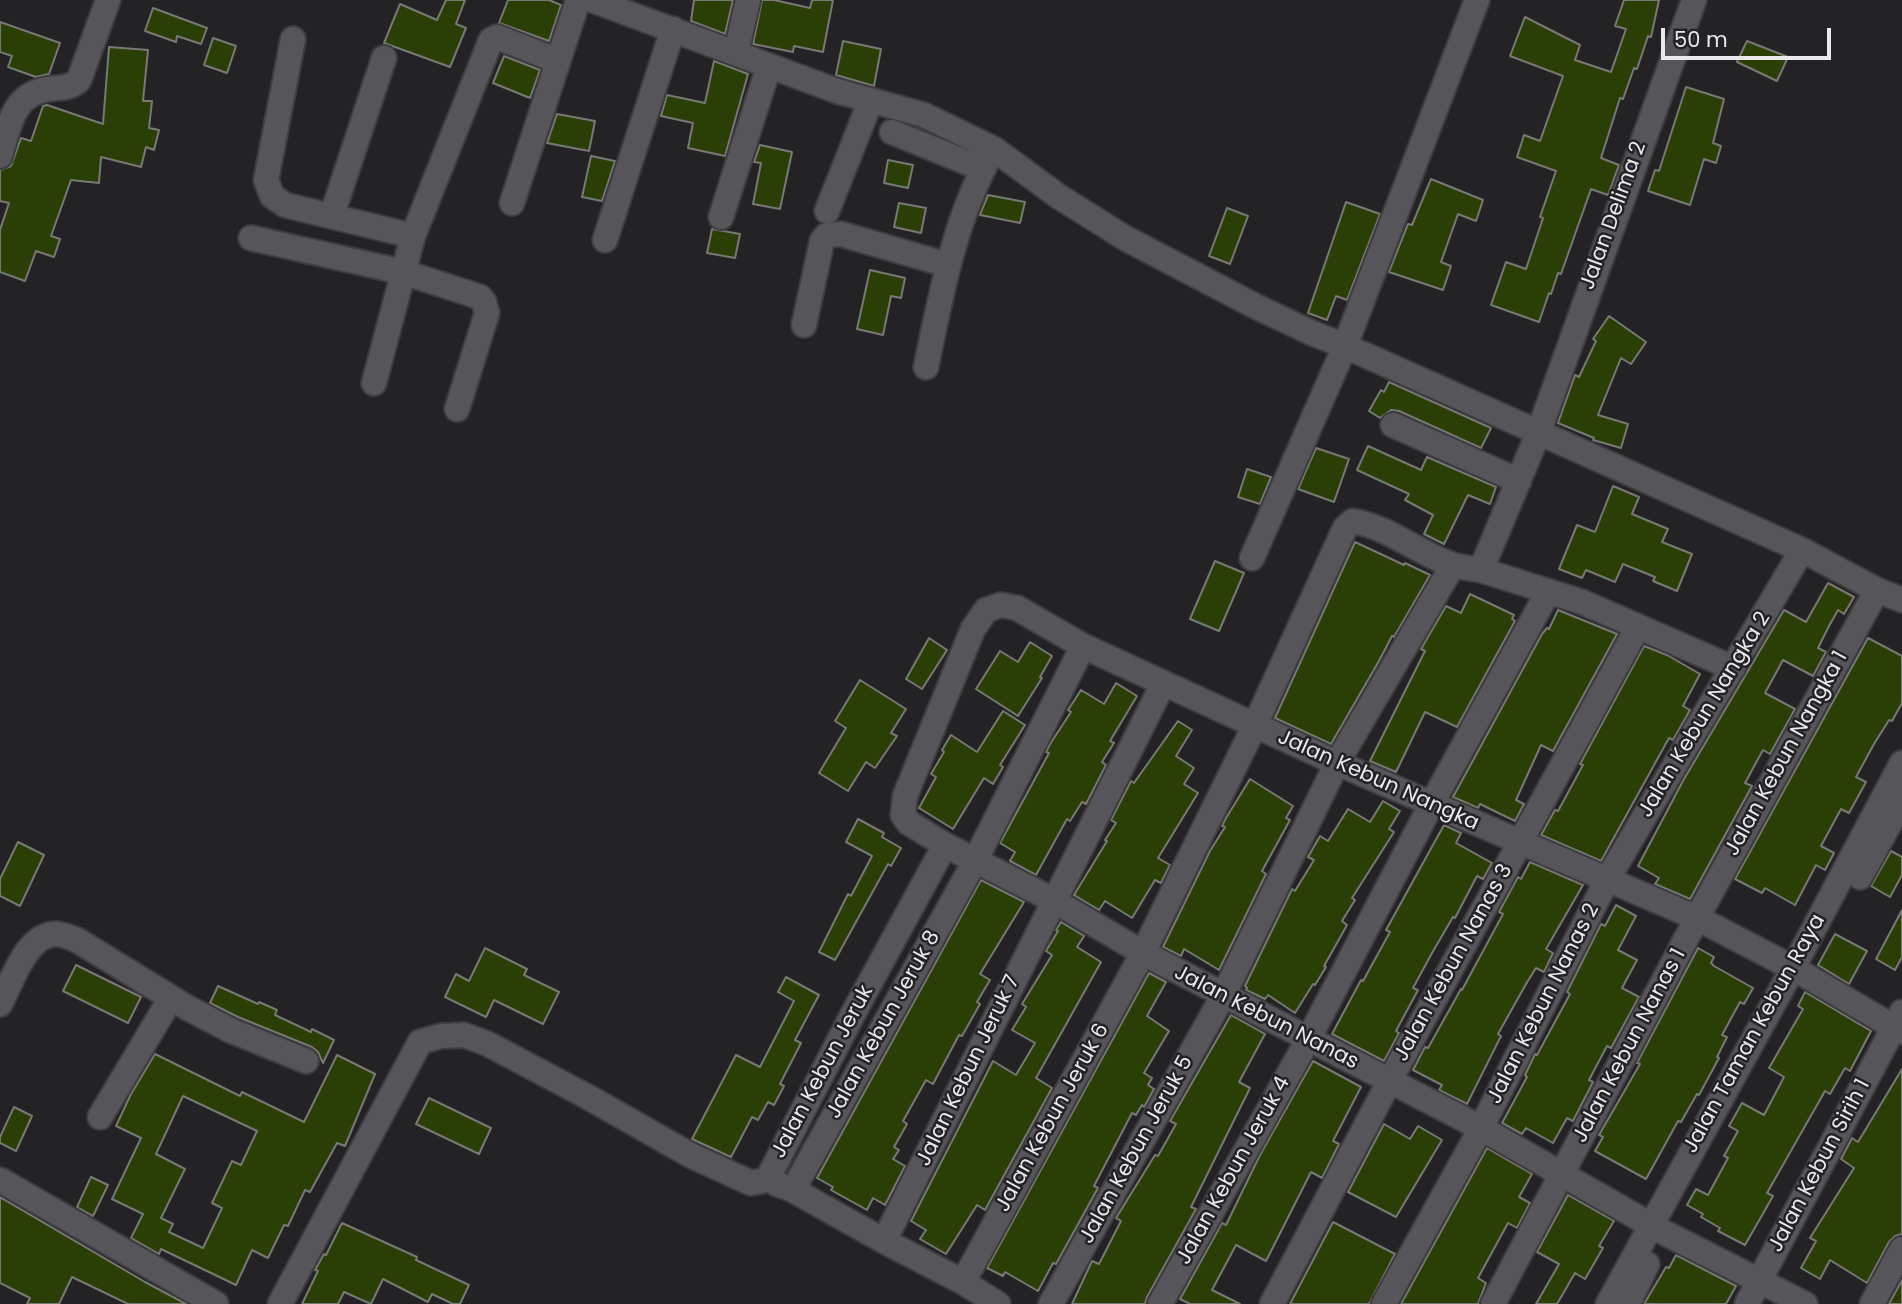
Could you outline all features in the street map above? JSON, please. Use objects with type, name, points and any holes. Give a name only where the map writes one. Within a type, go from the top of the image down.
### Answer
[{"type":"street","points":[[0,156],[12,117],[21,100],[48,89],[73,86],[79,80],[108,0]]},
{"type":"street","points":[[512,203],[578,0]]},
{"type":"street","points":[[592,0],[836,91],[924,115],[988,159],[1058,197],[1125,239],[1255,306],[1802,550],[1877,590],[1902,600]]},
{"type":"street","points":[[736,53],[748,0]]},
{"type":"street","points":[[1252,558],[1345,346],[1477,0]]},
{"type":"street","name":"Jalan Delima 2","points":[[1481,570],[1538,434],[1693,0]]},
{"type":"street","points":[[605,240],[673,29]]},
{"type":"street","points":[[374,383],[413,236],[491,40],[497,37],[558,61]]},
{"type":"street","points":[[293,39],[266,180],[272,196],[285,205],[413,236]]},
{"type":"street","points":[[332,215],[384,58]]},
{"type":"street","points":[[721,217],[769,66]]},
{"type":"street","points":[[827,211],[871,100]]},
{"type":"street","points":[[892,132],[988,159]]},
{"type":"street","points":[[926,367],[948,265],[988,159]]},
{"type":"street","points":[[803,325],[821,242],[827,235],[841,234],[948,265]]},
{"type":"street","points":[[251,237],[403,272],[480,297],[487,313],[457,410]]},
{"type":"street","points":[[1393,425],[1519,481]]},
{"type":"street","name":"Jalan Kebun Jeruk 6","points":[[963,1282],[1143,953],[1255,725],[1345,528],[1353,521],[1387,532],[1452,565]]},
{"type":"street","name":"Jalan Kebun Nangka 2","points":[[1607,880],[1802,550]]},
{"type":"street","points":[[1452,565],[1481,570],[1582,602],[1733,668]]},
{"type":"street","name":"Jalan Kebun Jeruk 5","points":[[1051,1304],[1223,996],[1337,763],[1452,565]]},
{"type":"street","name":"Jalan Kebun Nangka 1","points":[[1697,918],[1877,590]]},
{"type":"street","name":"Jalan Kebun Jeruk 4","points":[[1160,1304],[1309,1038],[1431,805],[1548,592]]},
{"type":"street","name":"Jalan Kebun Nangka","points":[[905,796],[974,629],[986,610],[1001,604],[1017,608],[1083,646],[1337,763],[1519,844],[1697,918],[1899,1024]]},
{"type":"street","name":"Jalan Kebun Nanas 3","points":[[1272,1304],[1389,1082],[1638,627]]},
{"type":"street","name":"Jalan Kebun Jeruk 8","points":[[793,1190],[975,860],[1083,646]]},
{"type":"street","name":"Jalan Kebun Jeruk 7","points":[[884,1241],[1163,684]]},
{"type":"street","name":"Jalan Taman Kebun Raya","points":[[1799,972],[1902,763]]},
{"type":"street","name":"Jalan Kebun Nanas","points":[[905,796],[903,815],[909,823],[945,845],[1053,900],[1223,996],[1481,1128],[1656,1228],[1805,1304]]},
{"type":"street","name":"Jalan Taman Kebun Raya","points":[[1608,1304],[1656,1228],[1799,972],[1902,801]]},
{"type":"street","name":"Jalan Kebun Jeruk","points":[[945,845],[853,1013],[767,1180],[793,1190],[963,1282],[998,1304]]},
{"type":"street","name":"Jalan Kebun Nanas 2","points":[[1384,1304],[1481,1128],[1607,880]]},
{"type":"street","name":"Jalan Kebun Nanas 1","points":[[1493,1304],[1697,918]]},
{"type":"street","points":[[0,1004],[27,950],[35,940],[58,933],[77,940],[171,998],[232,1031],[306,1061]]},
{"type":"street","points":[[100,1117],[171,998]]},
{"type":"street","name":"Jalan Kebun Sirih 1","points":[[1747,1304],[1899,1024]]},
{"type":"street","points":[[280,1304],[420,1042],[441,1036],[464,1035],[488,1044],[692,1156],[751,1183],[767,1180]]},
{"type":"street","points":[[0,1180],[216,1304]]},
{"type":"street","name":"Jalan Taman Kebun Raya","points":[[1628,1304],[1656,1228]]},
{"type":"street","points":[[1872,1304],[1902,1249]]},
{"type":"building","points":[[446,0],[465,0],[456,24],[466,28],[450,67],[384,43],[400,4],[437,20]]},
{"type":"building","points":[[508,0],[549,0],[561,5],[549,41],[499,23]]},
{"type":"building","points":[[694,0],[733,0],[725,34],[691,21]]},
{"type":"building","points":[[762,0],[810,8],[812,0],[833,0],[823,52],[794,46],[793,52],[753,44]]},
{"type":"building","points":[[1624,0],[1659,0],[1651,37],[1648,36],[1623,99],[1620,98],[1601,158],[1619,165],[1608,195],[1591,189],[1561,274],[1558,273],[1539,322],[1491,305],[1506,262],[1526,269],[1543,218],[1540,217],[1556,171],[1517,157],[1524,135],[1540,141],[1563,76],[1510,56],[1525,17],[1580,45],[1575,60],[1611,72],[1626,29],[1615,26]]},
{"type":"building","points":[[153,8],[207,28],[201,44],[177,36],[176,42],[145,31]]},
{"type":"building","points":[[0,22],[60,43],[49,74],[36,77],[8,67],[12,56],[0,52]]},
{"type":"building","points":[[213,38],[236,46],[227,73],[204,65]]},
{"type":"building","points":[[843,41],[881,49],[874,86],[836,75]]},
{"type":"building","points":[[1747,41],[1788,57],[1777,81],[1737,62]]},
{"type":"building","points":[[109,47],[148,50],[143,101],[152,101],[149,128],[159,130],[154,150],[146,147],[141,167],[101,157],[99,183],[71,180],[51,236],[60,239],[54,257],[36,251],[25,281],[0,272],[0,230],[9,203],[0,201],[0,170],[11,166],[21,138],[31,141],[43,106],[47,105],[103,124]]},
{"type":"building","points":[[504,56],[540,70],[530,98],[493,83]]},
{"type":"building","points":[[714,61],[748,74],[725,156],[688,148],[693,123],[661,116],[667,95],[705,103]]},
{"type":"building","points":[[1686,87],[1724,99],[1713,143],[1721,146],[1716,163],[1704,159],[1690,205],[1648,191],[1655,170],[1659,171]]},
{"type":"building","points":[[557,114],[595,121],[589,151],[547,143]]},
{"type":"building","points":[[760,145],[792,152],[780,209],[753,204],[761,163],[754,162]]},
{"type":"building","points":[[591,156],[615,161],[602,201],[582,197]]},
{"type":"building","points":[[888,160],[913,165],[908,188],[884,183]]},
{"type":"building","points":[[1431,179],[1483,200],[1476,221],[1458,214],[1441,262],[1451,266],[1443,290],[1389,272],[1408,224],[1412,225]]},
{"type":"building","points":[[988,195],[1025,202],[1020,223],[980,215]]},
{"type":"building","points":[[1346,202],[1380,214],[1347,300],[1336,296],[1327,320],[1308,313]]},
{"type":"building","points":[[899,203],[926,208],[921,233],[894,227]]},
{"type":"building","points":[[1227,208],[1248,216],[1230,264],[1209,256]]},
{"type":"building","points":[[712,229],[740,234],[735,258],[707,253]]},
{"type":"building","points":[[870,270],[905,278],[901,298],[891,296],[883,335],[857,329]]},
{"type":"building","points":[[1609,316],[1646,342],[1631,364],[1621,358],[1598,415],[1628,424],[1621,448],[1593,440],[1594,438],[1558,423],[1575,375],[1579,377],[1596,341],[1593,339]]},
{"type":"building","points":[[1389,382],[1491,428],[1481,448],[1399,411],[1391,410],[1380,418],[1369,411]]},
{"type":"building","points":[[1368,446],[1421,470],[1427,457],[1496,487],[1490,504],[1468,495],[1444,544],[1424,534],[1433,515],[1405,500],[1409,494],[1357,470]]},
{"type":"building","points":[[1316,448],[1349,459],[1334,502],[1298,489]]},
{"type":"building","points":[[1247,469],[1271,477],[1260,504],[1238,497]]},
{"type":"building","points":[[1613,486],[1639,497],[1632,514],[1668,529],[1662,542],[1692,554],[1677,591],[1653,581],[1655,577],[1623,564],[1615,582],[1586,570],[1582,578],[1559,569],[1577,525],[1595,532]]},
{"type":"building","points":[[1355,542],[1430,575],[1331,744],[1275,718]]},
{"type":"building","points":[[1215,561],[1244,573],[1219,631],[1190,619]]},
{"type":"building","points":[[1828,583],[1854,597],[1844,614],[1838,610],[1829,626],[1818,648],[1826,652],[1813,676],[1783,660],[1765,693],[1795,709],[1770,754],[1763,750],[1745,783],[1752,786],[1690,899],[1655,884],[1659,878],[1638,866],[1684,779],[1784,610],[1806,622]]},
{"type":"building","points":[[1470,594],[1514,615],[1512,619],[1515,621],[1457,727],[1425,712],[1396,772],[1370,761],[1425,651],[1421,649],[1446,606],[1461,613]]},
{"type":"building","points":[[1558,610],[1617,634],[1553,751],[1541,745],[1516,800],[1524,804],[1515,821],[1480,804],[1478,808],[1453,797],[1542,634],[1549,629]]},
{"type":"building","points":[[929,638],[947,650],[922,689],[906,679]]},
{"type":"building","points":[[1868,638],[1902,656],[1902,703],[1874,744],[1856,777],[1866,782],[1849,813],[1841,809],[1821,846],[1834,853],[1825,870],[1816,865],[1795,905],[1765,888],[1762,893],[1735,879]]},
{"type":"building","points":[[1030,642],[1052,656],[1040,677],[1042,678],[1018,716],[976,689],[1000,651],[1018,662]]},
{"type":"building","points":[[1644,646],[1667,655],[1700,674],[1683,706],[1690,710],[1673,740],[1669,738],[1601,861],[1541,835],[1555,810],[1558,811],[1583,765],[1580,764]]},
{"type":"building","points":[[860,680],[906,709],[891,733],[897,736],[875,768],[866,762],[848,791],[819,773],[846,728],[835,721]]},
{"type":"building","points":[[1116,683],[1137,696],[1110,741],[1114,743],[1102,762],[1106,765],[1086,804],[1082,802],[1070,821],[1067,819],[1036,875],[1010,861],[1015,852],[1000,843],[1049,753],[1046,752],[1050,744],[1071,712],[1068,710],[1081,690],[1104,704]]},
{"type":"building","points":[[1003,711],[1025,725],[1000,765],[1003,767],[993,784],[984,778],[953,829],[919,808],[936,777],[931,774],[951,735],[977,752]]},
{"type":"building","points":[[1178,721],[1192,730],[1176,756],[1194,768],[1184,784],[1198,793],[1158,858],[1170,865],[1161,883],[1155,880],[1132,918],[1105,901],[1099,910],[1074,895],[1116,823],[1111,820],[1131,781],[1134,783]]},
{"type":"building","points":[[1250,779],[1293,806],[1286,818],[1290,820],[1262,871],[1266,874],[1219,970],[1184,949],[1181,956],[1163,947],[1210,851],[1225,827],[1222,826],[1226,818]]},
{"type":"building","points":[[1383,801],[1400,811],[1389,829],[1394,832],[1352,898],[1355,900],[1342,921],[1347,925],[1324,966],[1326,967],[1295,1013],[1268,995],[1265,999],[1246,990],[1245,986],[1292,889],[1295,891],[1314,860],[1308,857],[1320,836],[1328,841],[1348,809],[1370,822]]},
{"type":"building","points":[[858,819],[884,833],[882,837],[901,848],[891,866],[888,864],[835,960],[819,952],[848,894],[851,896],[872,856],[846,842]]},
{"type":"building","points":[[1444,825],[1461,833],[1456,843],[1492,863],[1483,879],[1477,876],[1455,918],[1453,917],[1432,953],[1413,988],[1418,990],[1396,1031],[1399,1033],[1384,1061],[1332,1034],[1390,932],[1386,930]]},
{"type":"building","points":[[18,842],[44,855],[20,906],[0,896],[0,879]]},
{"type":"building","points":[[1891,851],[1902,857],[1902,875],[1890,897],[1871,886]]},
{"type":"building","points":[[1530,862],[1583,885],[1546,949],[1553,953],[1544,972],[1536,968],[1526,984],[1498,1034],[1501,1036],[1467,1104],[1439,1090],[1442,1085],[1413,1070],[1462,990],[1503,914],[1499,912],[1518,877],[1521,879]]},
{"type":"building","points":[[981,880],[1024,902],[980,974],[990,980],[977,1002],[980,1004],[962,1036],[959,1035],[933,1084],[926,1080],[903,1121],[907,1124],[894,1147],[899,1150],[893,1159],[905,1166],[885,1205],[873,1198],[867,1210],[831,1190],[833,1187],[817,1178]]},
{"type":"building","points":[[1616,905],[1636,916],[1618,950],[1637,960],[1622,988],[1639,997],[1611,1048],[1607,1046],[1589,1080],[1593,1082],[1573,1121],[1567,1118],[1553,1143],[1526,1128],[1522,1134],[1502,1123],[1527,1077],[1525,1075],[1535,1054],[1537,1055],[1570,994],[1567,992],[1601,924],[1605,926]]},
{"type":"building","points":[[1902,910],[1902,957],[1895,970],[1876,959]]},
{"type":"building","points":[[1061,922],[1084,936],[1077,947],[1101,962],[1036,1078],[1052,1088],[985,1210],[977,1205],[946,1254],[920,1239],[926,1230],[911,1221],[993,1061],[1016,1075],[1035,1043],[1012,1030],[1026,1007],[1022,1004],[1052,955],[1046,951]]},
{"type":"building","points":[[1835,934],[1867,951],[1849,984],[1818,965]]},
{"type":"building","points":[[485,948],[527,969],[524,975],[559,992],[543,1024],[494,1000],[486,1017],[445,997],[456,974],[469,981]]},
{"type":"building","points":[[1698,948],[1714,957],[1711,963],[1714,966],[1753,988],[1744,1004],[1740,1002],[1722,1035],[1727,1037],[1717,1057],[1719,1058],[1699,1095],[1697,1094],[1681,1122],[1678,1121],[1646,1179],[1595,1151],[1603,1137],[1599,1135],[1640,1064],[1637,1063]]},
{"type":"building","points":[[76,965],[141,997],[128,1023],[63,991]]},
{"type":"building","points":[[1149,973],[1166,982],[1147,1016],[1169,1031],[1144,1073],[1152,1078],[1148,1085],[1154,1089],[1144,1107],[1142,1105],[1136,1115],[1132,1113],[1094,1186],[1098,1188],[1038,1291],[1005,1272],[1003,1276],[987,1268]]},
{"type":"building","points":[[786,977],[819,995],[795,1040],[801,1043],[780,1084],[784,1086],[774,1105],[768,1102],[758,1120],[752,1117],[731,1157],[692,1139],[736,1055],[760,1067],[794,1001],[778,992]]},
{"type":"building","points":[[218,986],[277,1010],[275,1015],[334,1040],[323,1063],[318,1052],[312,1047],[210,1003]]},
{"type":"building","points":[[1805,992],[1871,1031],[1850,1071],[1845,1068],[1830,1094],[1825,1091],[1767,1193],[1773,1196],[1745,1245],[1718,1231],[1720,1228],[1687,1205],[1696,1189],[1708,1195],[1728,1158],[1724,1156],[1738,1131],[1729,1126],[1742,1103],[1764,1115],[1784,1077],[1769,1068],[1803,1009],[1798,1006]]},
{"type":"building","points":[[1231,1015],[1265,1034],[1239,1082],[1250,1088],[1191,1207],[1196,1209],[1145,1304],[1072,1304],[1092,1261],[1099,1264],[1121,1221],[1116,1218],[1155,1155],[1158,1156],[1176,1124],[1170,1121]]},
{"type":"building","points":[[155,1054],[240,1096],[242,1092],[304,1122],[337,1055],[375,1074],[345,1146],[337,1143],[310,1192],[305,1190],[288,1226],[284,1225],[268,1258],[252,1250],[236,1285],[161,1249],[159,1254],[131,1238],[143,1214],[112,1199],[141,1138],[116,1126]],"holes":[[[183,1096],[257,1131],[241,1165],[232,1161],[212,1203],[222,1208],[203,1248],[169,1232],[173,1224],[161,1218],[185,1169],[156,1154]]]},
{"type":"building","points":[[1313,1061],[1361,1087],[1333,1141],[1339,1144],[1322,1178],[1311,1172],[1266,1261],[1236,1245],[1212,1290],[1240,1304],[1190,1304],[1180,1299],[1222,1223],[1226,1225],[1260,1155]]},
{"type":"building","points":[[1902,1069],[1902,1234],[1889,1242],[1867,1283],[1830,1260],[1820,1279],[1801,1268],[1816,1241],[1810,1238],[1854,1168],[1841,1159],[1852,1138],[1858,1142]]},
{"type":"building","points":[[429,1098],[491,1128],[479,1154],[416,1124]]},
{"type":"building","points":[[14,1107],[32,1116],[16,1151],[0,1143],[0,1137]]},
{"type":"building","points":[[1384,1124],[1410,1139],[1418,1126],[1442,1140],[1396,1217],[1348,1192]]},
{"type":"building","points":[[1487,1148],[1532,1174],[1519,1197],[1530,1203],[1517,1228],[1508,1223],[1478,1278],[1486,1283],[1478,1304],[1401,1304]]},
{"type":"building","points":[[91,1177],[108,1185],[93,1216],[77,1207]]},
{"type":"building","points":[[1568,1195],[1614,1221],[1599,1246],[1603,1248],[1585,1279],[1575,1273],[1557,1304],[1536,1304],[1559,1264],[1537,1252]]},
{"type":"building","points":[[0,1197],[186,1304],[128,1304],[72,1277],[59,1304],[27,1304],[30,1298],[0,1283]]},
{"type":"building","points":[[1333,1222],[1395,1254],[1369,1304],[1290,1304]]},
{"type":"building","points":[[342,1223],[417,1257],[416,1260],[469,1285],[460,1304],[453,1304],[432,1294],[428,1302],[383,1279],[371,1304],[344,1292],[338,1304],[302,1304],[318,1271],[315,1270]]},
{"type":"building","points":[[1676,1255],[1736,1286],[1726,1304],[1644,1304]]},
{"type":"building","points":[[1902,1280],[1902,1304],[1889,1304]]}]
